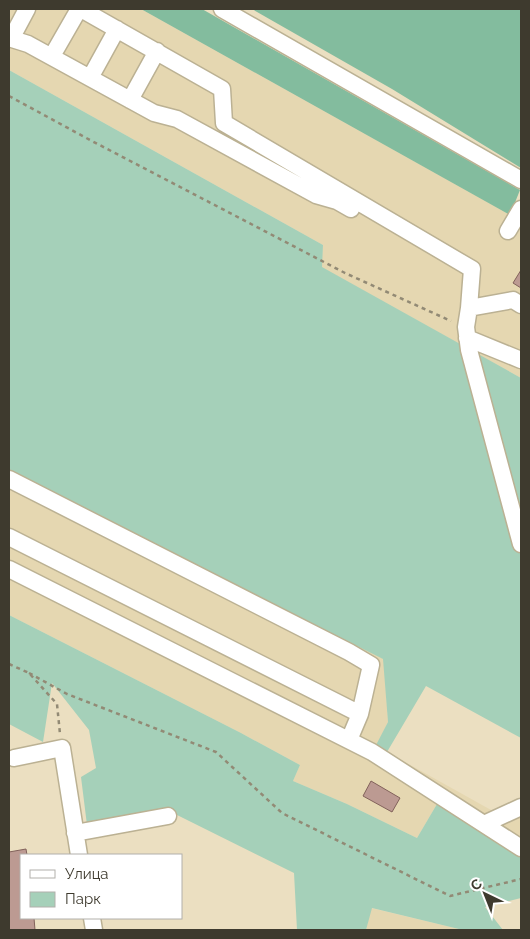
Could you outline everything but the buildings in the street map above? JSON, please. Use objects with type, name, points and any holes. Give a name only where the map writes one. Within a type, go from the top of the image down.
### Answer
[{"type":"street","points":[[28,9],[10,39],[28,44],[52,56],[154,113],[177,119],[316,195],[337,201],[471,276]]},
{"type":"street","points":[[52,56],[80,9],[222,88],[224,123],[472,269],[467,338],[521,544]]},
{"type":"street","points":[[222,9],[521,180]]},
{"type":"street","points":[[90,78],[117,29]]},
{"type":"street","points":[[130,100],[156,51]]},
{"type":"street","points":[[508,231],[521,209]]},
{"type":"street","points":[[469,308],[513,300],[521,305]]},
{"type":"street","points":[[467,338],[521,360]]},
{"type":"street","points":[[9,479],[349,652],[371,665],[360,714],[349,740]]},
{"type":"street","points":[[9,537],[360,714]]},
{"type":"street","points":[[9,569],[372,752],[521,848]]},
{"type":"street","points":[[14,758],[62,748],[79,854]]},
{"type":"street","points":[[484,824],[521,807]]},
{"type":"street","points":[[75,833],[168,816]]},
{"type":"path","points":[[9,96],[467,338]]},
{"type":"path","points":[[9,664],[67,694],[216,752],[282,814],[450,896],[521,879]]},
{"type":"path","points":[[29,673],[57,704],[62,748]]},
{"type":"shaded area","points":[[9,9],[141,9],[521,221],[521,378],[321,267],[323,245],[9,70]]},
{"type":"shaded area","points":[[9,472],[384,659],[388,722],[376,747],[500,815],[521,803],[521,857],[437,804],[417,838],[347,804],[293,781],[300,765],[9,615]]},
{"type":"shaded area","points":[[371,908],[463,930],[366,930]]},
{"type":"green space","points":[[141,9],[202,9],[520,190],[510,215]]},
{"type":"green space","points":[[252,9],[521,9],[521,168],[392,89]]},
{"type":"green space","points":[[9,70],[323,245],[322,267],[521,378],[521,738],[426,686],[387,752],[375,747],[388,722],[383,659],[9,472]]},
{"type":"green space","points":[[9,615],[300,765],[293,781],[347,804],[417,838],[437,804],[521,857],[521,898],[485,907],[503,930],[463,930],[372,908],[366,930],[297,930],[294,873],[169,811],[87,825],[81,777],[96,768],[89,730],[52,683],[43,742],[9,724]]}]
